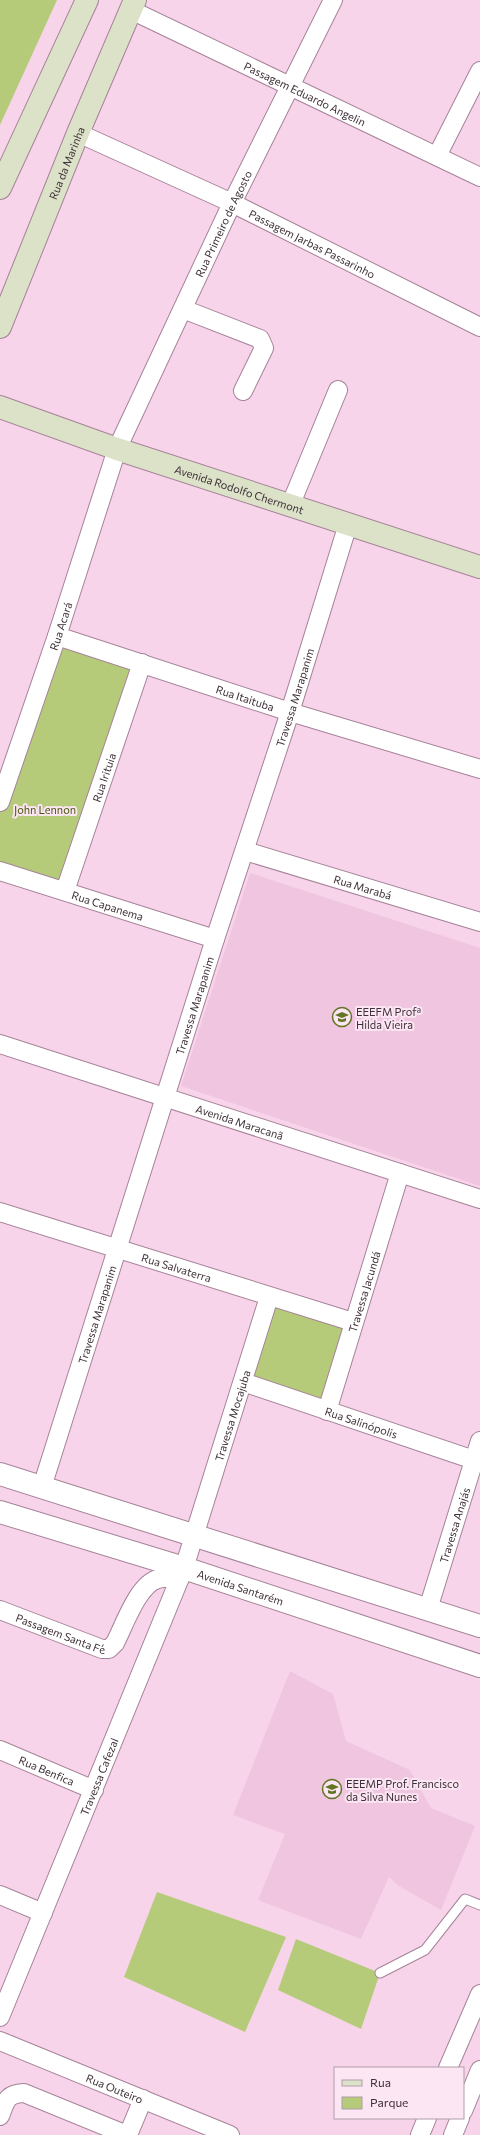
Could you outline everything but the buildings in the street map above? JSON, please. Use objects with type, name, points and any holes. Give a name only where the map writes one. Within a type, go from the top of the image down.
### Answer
[{"type":"main road","points":[[0,188],[87,0]]},
{"type":"main road","name":"Rua da Marinha","points":[[0,327],[78,133],[133,5]]},
{"type":"main road","name":"Avenida Rodolfo Chermont","points":[[0,407],[117,449],[480,567]]},
{"type":"street","name":"Rua Primeiro de Agosto","points":[[117,449],[232,203],[333,0]]},
{"type":"street","name":"Passagem Eduardo Angelin","points":[[133,5],[291,86],[480,177]]},
{"type":"street","points":[[437,156],[480,71]]},
{"type":"street","name":"Passagem Jarbas Passarinho","points":[[78,133],[232,203],[480,327]]},
{"type":"street","points":[[182,309],[260,339],[264,348],[243,391]]},
{"type":"street","points":[[290,506],[338,390]]},
{"type":"street","name":"Rua Acará","points":[[0,802],[57,636],[117,449]]},
{"type":"street","name":"Travessa Marapanim","points":[[42,1487],[215,939],[290,712],[348,524]]},
{"type":"street","name":"Rua Itaituba","points":[[57,636],[290,712],[480,769]]},
{"type":"street","name":"Rua Irituia","points":[[65,891],[142,663]]},
{"type":"street","name":"Rua Marabá","points":[[245,851],[480,922]]},
{"type":"street","name":"Rua Capanema","points":[[0,871],[215,939]]},
{"type":"street","name":"Avenida Maracanã","points":[[0,1044],[480,1199]]},
{"type":"street","name":"Travessa Jacundá","points":[[327,1411],[353,1322],[400,1173]]},
{"type":"street","name":"Rua Salvaterra","points":[[0,1212],[353,1322]]},
{"type":"street","name":"Travessa Mocajuba","points":[[194,1535],[269,1297]]},
{"type":"street","name":"Rua Salinópolis","points":[[243,1382],[477,1461]]},
{"type":"street","name":"Travessa Anajás","points":[[428,1610],[477,1461],[480,1441]]},
{"type":"street","points":[[0,1474],[480,1626]]},
{"type":"street","name":"Avenida Santarém","points":[[0,1512],[182,1573],[480,1666]]},
{"type":"street","name":"Travessa Cafezal","points":[[0,2017],[182,1573],[194,1535]]},
{"type":"street","name":"Passagem Santa Fé","points":[[0,1610],[102,1650],[109,1649],[115,1643],[139,1595],[148,1584],[158,1579],[182,1573]]},
{"type":"street","name":"Rua Benfica","points":[[0,1750],[94,1790]]},
{"type":"street","points":[[0,1895],[43,1913]]},
{"type":"street","points":[[448,2067],[480,1994]]},
{"type":"street","name":"Rua Outeiro","points":[[0,2040],[230,2135]]},
{"type":"street","points":[[464,2109],[476,2089],[480,2070]]},
{"type":"street","points":[[0,2116],[7,2099],[14,2093],[24,2093],[128,2135],[143,2099]]},
{"type":"street","points":[[420,2135],[427,2119]]},
{"type":"street","points":[[453,2135],[460,2119]]},
{"type":"lane","points":[[380,1973],[425,1950],[465,1899],[480,1905]]},
{"type":"shaded area","name":"EEEFM Profª Hilda Vieira","points":[[250,873],[480,948],[480,1186],[181,1086]]},
{"type":"shaded area","name":"EEEMP Prof. Francisco da Silva Nunes","points":[[290,1671],[333,1694],[346,1741],[410,1770],[431,1808],[475,1826],[441,1910],[399,1886],[389,1877],[361,1939],[258,1900],[285,1834],[233,1815]]},
{"type":"green space","points":[[0,0],[57,0],[0,125]]},
{"type":"green space","name":"John Lennon","points":[[57,636],[142,663],[65,891],[0,871],[0,802]]},
{"type":"green space","points":[[269,1297],[353,1322],[327,1411],[243,1382]]},
{"type":"green space","points":[[157,1892],[286,1937],[245,2032],[124,1977]]},
{"type":"green space","points":[[296,1939],[380,1973],[361,2029],[278,1990]]},
{"type":"place","name":"EEEFM Profª Hilda Vieira","points":[[342,1017]]},
{"type":"place","name":"EEEMP Prof. Francisco da Silva Nunes","points":[[332,1789]]}]
